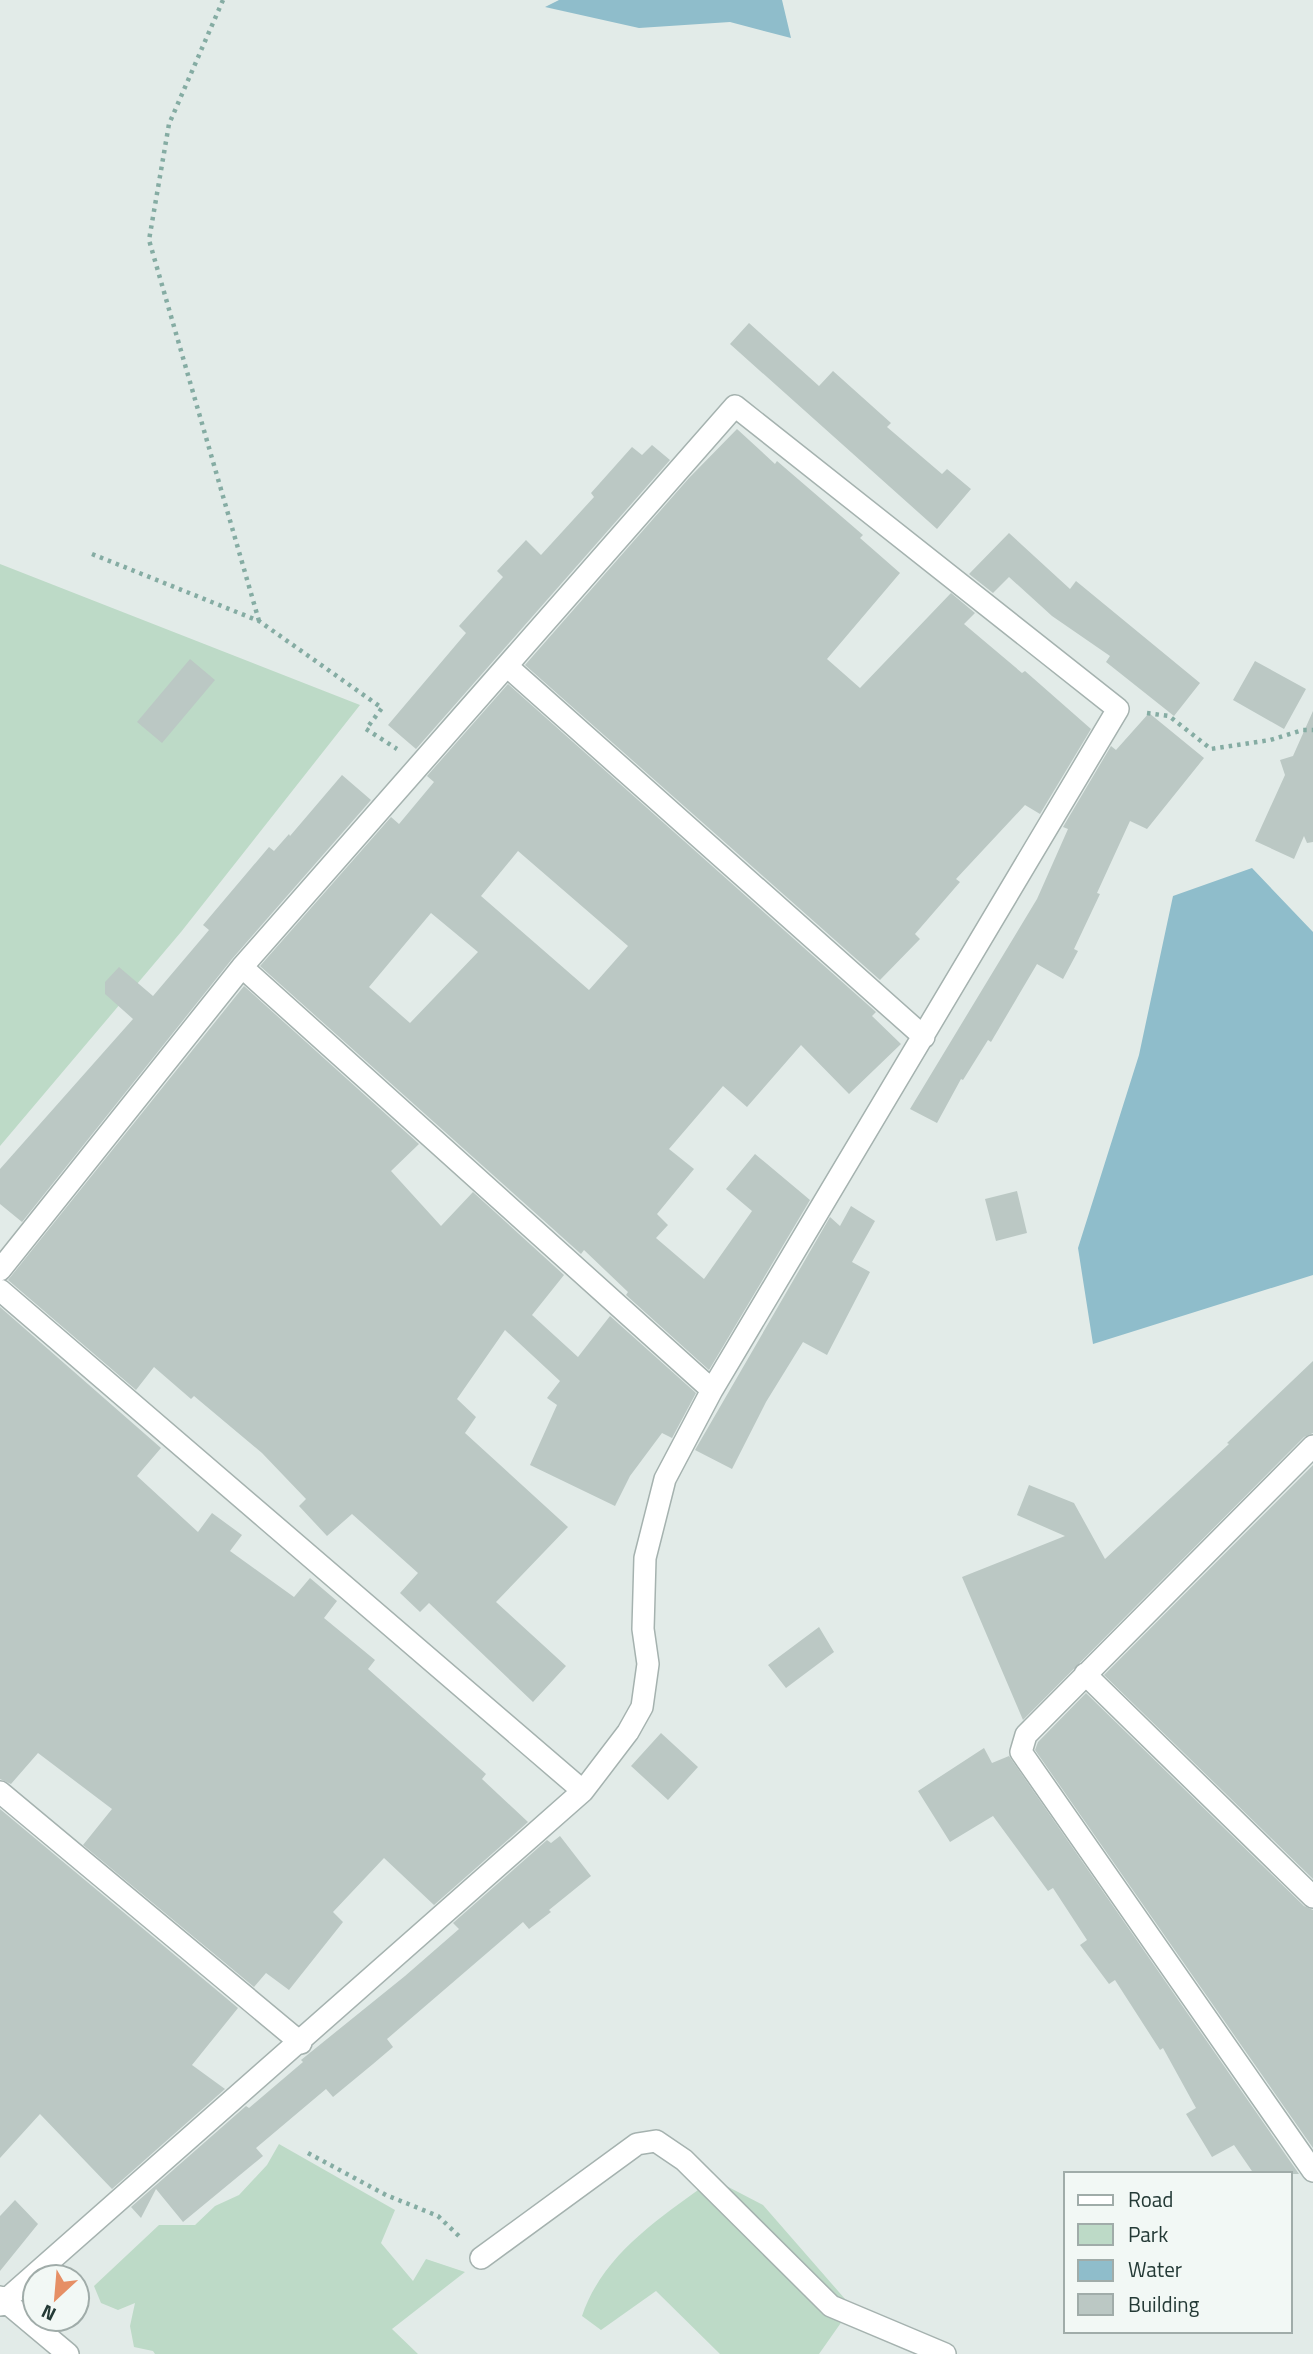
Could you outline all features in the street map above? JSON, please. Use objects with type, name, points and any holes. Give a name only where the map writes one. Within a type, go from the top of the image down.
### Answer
[{"type":"street","points":[[0,1270],[242,967],[735,406],[1118,709],[712,1390],[665,1479],[645,1558],[643,1629],[648,1664],[642,1707],[628,1732],[583,1791],[301,2043],[1,2301],[68,2354]]},
{"type":"street","points":[[508,667],[924,1037]]},
{"type":"street","points":[[242,967],[712,1390]]},
{"type":"street","points":[[0,1290],[583,1791]]},
{"type":"street","points":[[1313,1446],[1026,1735],[1021,1752],[1313,2171]]},
{"type":"street","points":[[1086,1674],[1313,1897]]},
{"type":"street","points":[[0,1792],[301,2043]]},
{"type":"street","points":[[481,2258],[637,2144],[656,2141],[684,2160],[831,2306],[945,2354]]},
{"type":"path","points":[[223,0],[169,124],[149,240],[259,621]]},
{"type":"path","points":[[92,554],[259,621],[382,708],[366,729],[421,765]]},
{"type":"path","points":[[1118,709],[1169,716],[1211,749],[1313,730]]},
{"type":"path","points":[[308,2153],[386,2195],[438,2216],[481,2258]]},
{"type":"green space","points":[[0,564],[360,705],[181,932],[0,1146]]},
{"type":"green space","points":[[279,2144],[395,2210],[381,2243],[413,2281],[426,2259],[465,2272],[392,2329],[418,2354],[155,2354],[153,2351],[134,2347],[130,2326],[135,2303],[118,2310],[101,2303],[94,2286],[159,2225],[195,2225],[215,2206],[239,2195],[267,2165]]},
{"type":"green space","points":[[713,2179],[763,2205],[852,2307],[819,2354],[720,2354],[656,2291],[601,2330],[582,2316],[604,2273],[619,2255],[655,2222]]},
{"type":"water","points":[[559,0],[782,0],[791,38],[730,22],[639,28],[545,7]]},
{"type":"water","points":[[1252,868],[1313,932],[1313,1275],[1093,1344],[1078,1248],[1139,1055],[1173,896]]},
{"type":"building","points":[[749,323],[819,386],[833,371],[891,423],[887,427],[942,474],[947,469],[971,489],[937,529],[730,344]]},
{"type":"building","points":[[737,429],[775,464],[777,461],[863,535],[860,538],[900,573],[827,659],[860,688],[951,593],[975,613],[964,624],[1022,673],[1025,671],[1091,729],[1040,814],[1025,805],[956,879],[960,882],[915,934],[920,939],[880,980],[525,665],[689,478]]},
{"type":"building","points":[[652,445],[670,460],[416,749],[388,725],[466,633],[459,626],[503,577],[497,571],[526,540],[541,555],[594,497],[591,493],[632,447],[642,455]]},
{"type":"building","points":[[1009,533],[1070,589],[1076,581],[1200,683],[1174,716],[1106,662],[1110,656],[1052,616],[1009,577],[993,593],[969,574]]},
{"type":"building","points":[[190,659],[215,680],[162,743],[137,722]]},
{"type":"building","points":[[1255,661],[1306,689],[1284,729],[1233,700]]},
{"type":"building","points":[[508,684],[876,1012],[872,1016],[901,1044],[849,1094],[801,1045],[747,1107],[723,1086],[669,1149],[694,1169],[657,1214],[668,1225],[656,1238],[704,1279],[752,1211],[726,1189],[755,1154],[810,1200],[709,1370],[626,1295],[628,1292],[584,1250],[581,1254],[260,966],[391,817],[399,824],[434,782],[427,776]],"holes":[[[518,851],[628,946],[589,990],[481,896]],[[431,913],[478,952],[410,1023],[369,987]]]},
{"type":"building","points":[[1313,711],[1313,842],[1307,843],[1304,836],[1294,859],[1255,841],[1285,775],[1280,760],[1293,756]]},
{"type":"building","points":[[1149,713],[1204,758],[1147,829],[1130,821],[1074,949],[1078,951],[1063,979],[1037,964],[991,1042],[988,1040],[963,1080],[961,1079],[937,1123],[910,1109],[1037,899],[1068,829],[1063,827],[1111,746],[1116,750]]},
{"type":"building","points":[[342,775],[371,800],[232,959],[22,1222],[0,1204],[0,1169],[133,1019],[105,994],[105,982],[119,967],[153,996],[209,930],[203,925],[269,847],[274,851],[289,834],[290,836]]},
{"type":"building","points":[[244,986],[419,1144],[391,1171],[441,1226],[473,1192],[564,1275],[532,1315],[578,1357],[610,1316],[696,1393],[672,1438],[662,1433],[630,1476],[615,1506],[530,1465],[557,1405],[547,1398],[560,1381],[505,1330],[457,1399],[476,1417],[465,1433],[568,1527],[496,1602],[566,1666],[533,1702],[429,1603],[420,1612],[400,1593],[418,1573],[352,1514],[327,1536],[299,1506],[306,1499],[262,1453],[194,1396],[191,1399],[154,1367],[136,1390],[8,1280]]},
{"type":"building","points":[[1017,1191],[1027,1233],[996,1241],[985,1199]]},
{"type":"building","points":[[851,1206],[875,1221],[852,1262],[870,1272],[827,1355],[803,1342],[766,1402],[732,1469],[695,1450],[830,1217],[840,1226]]},
{"type":"building","points":[[0,1307],[161,1448],[137,1476],[198,1532],[212,1513],[242,1535],[230,1551],[294,1597],[310,1578],[337,1601],[324,1618],[375,1660],[368,1669],[486,1774],[482,1779],[528,1822],[434,1905],[384,1858],[333,1912],[343,1922],[289,1990],[266,1973],[254,1987],[83,1845],[112,1809],[38,1753],[11,1784],[0,1779]]},
{"type":"building","points":[[1313,1361],[1313,1433],[1304,1437],[1023,1720],[962,1577],[1065,1536],[1017,1515],[1029,1485],[1074,1503],[1105,1559],[1229,1444],[1227,1443]]},
{"type":"building","points":[[1313,1465],[1313,1879],[1104,1675]]},
{"type":"building","points":[[819,1627],[834,1652],[786,1688],[768,1665]]},
{"type":"building","points":[[1086,1693],[1304,1906],[1313,1910],[1313,2148],[1035,1750],[1038,1742]]},
{"type":"building","points":[[661,1733],[698,1767],[668,1800],[631,1766]]},
{"type":"building","points":[[984,1748],[992,1763],[1009,1756],[1299,2174],[1253,2172],[1234,2145],[1212,2157],[1186,2114],[1196,2108],[1163,2048],[1160,2050],[1115,1980],[1109,1984],[1080,1945],[1087,1940],[1053,1888],[1048,1891],[993,1816],[950,1842],[918,1791]]},
{"type":"building","points":[[0,1809],[238,2008],[192,2065],[225,2089],[112,2189],[40,2114],[0,2158]]},
{"type":"building","points":[[560,1836],[591,1876],[549,1910],[551,1912],[529,1929],[523,1922],[387,2039],[393,2047],[333,2097],[326,2089],[256,2148],[263,2156],[183,2222],[156,2189],[141,2218],[131,2207],[246,2106],[249,2108],[303,2062],[301,2060],[459,1929],[453,1923],[547,1840],[551,1843]]},
{"type":"building","points":[[15,2200],[38,2224],[0,2271],[0,2216]]}]
